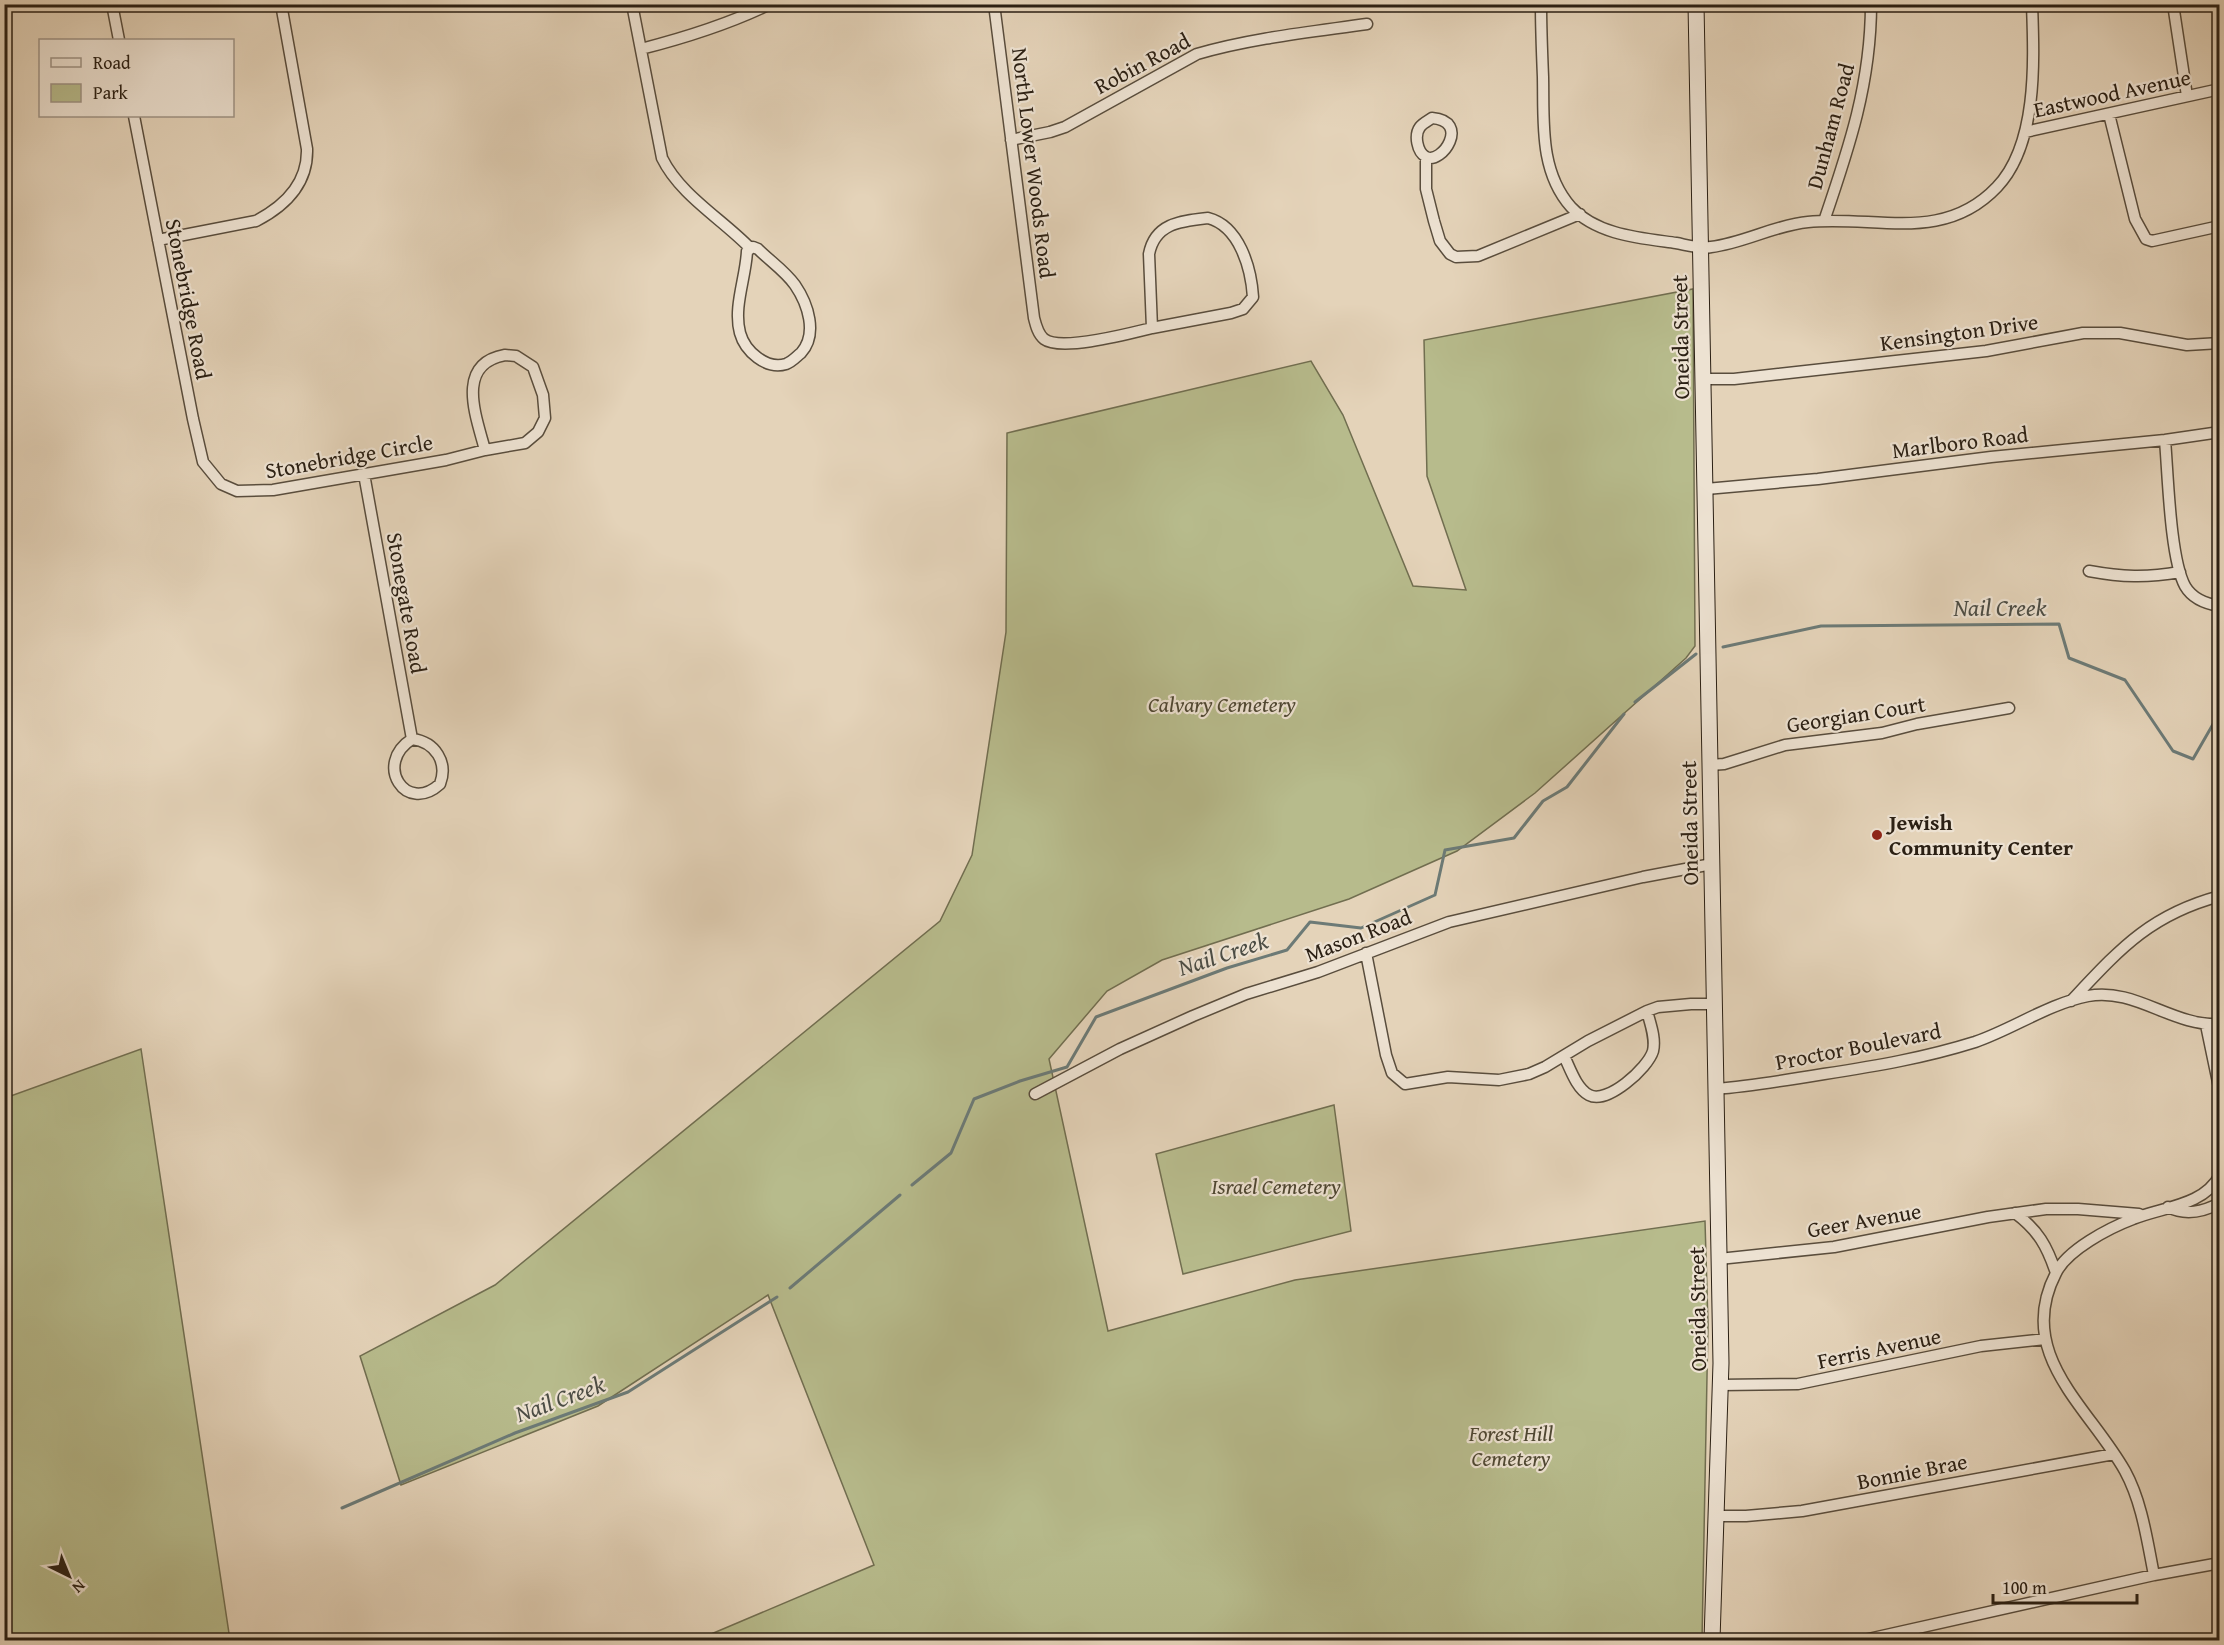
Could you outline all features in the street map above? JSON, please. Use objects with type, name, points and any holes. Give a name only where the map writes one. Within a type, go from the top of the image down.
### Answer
[{"type":"street","points":[[112,4],[119,39]]},
{"type":"street","points":[[158,240],[256,221],[289,199],[296,189],[305,171],[307,149],[281,4]]},
{"type":"street","points":[[633,4],[658,142],[666,166],[686,190],[750,248],[758,249],[794,284],[807,311],[810,337],[795,359],[786,364],[760,359],[743,341],[738,320],[747,251],[750,248]]},
{"type":"street","points":[[641,49],[752,13],[770,4]]},
{"type":"street","name":"North Lower Woods Road","points":[[994,4],[1036,326],[1045,340],[1061,344],[1091,341],[1152,328]]},
{"type":"street","name":"Eastwood Avenue","points":[[1541,4],[1544,130],[1547,160],[1552,178],[1561,194],[1572,208],[1606,230],[1626,236],[1701,247],[1711,248],[1786,226],[1824,221],[1907,224],[1948,218],[1968,210],[1998,186],[2010,170],[2025,132],[2220,89]]},
{"type":"street","name":"Oneida Street","points":[[1696,4],[1719,1259],[1720,1385],[1712,1641]]},
{"type":"street","name":"Dunham Road","points":[[1824,221],[1861,103],[1869,56],[1871,4]]},
{"type":"street","points":[[2025,132],[2033,48],[2032,4]]},
{"type":"street","points":[[2173,4],[2187,96]]},
{"type":"street","name":"Robin Road","points":[[1011,140],[1065,127],[1197,54],[1298,33],[1367,24]]},
{"type":"street","points":[[2109,114],[2136,219],[2144,237],[2152,241],[2220,226]]},
{"type":"street","name":"Stonebridge Road","points":[[134,117],[192,419],[202,458],[220,484]]},
{"type":"street","points":[[1426,157],[1426,189],[1440,241],[1450,254],[1478,256],[1580,214]]},
{"type":"street","points":[[1208,218],[1223,223],[1233,233],[1246,264],[1252,283],[1253,297],[1250,302],[1243,309],[1231,313],[1152,328],[1149,254],[1156,235],[1173,224],[1190,220],[1208,218]]},
{"type":"street","name":"Kensington Drive","points":[[1703,379],[1734,379],[1986,351],[2083,333],[2120,333],[2187,345],[2220,343]]},
{"type":"street","name":"Stonebridge Circle","points":[[220,484],[237,491],[273,490],[446,460],[525,443],[542,426],[545,409],[537,374],[528,362],[516,356],[495,357],[480,368],[476,376],[472,391],[474,409],[485,450]]},
{"type":"street","name":"Marlboro Road","points":[[1706,489],[1818,479],[2220,432]]},
{"type":"street","points":[[2165,440],[2180,572],[2190,592],[2210,604],[2220,606]]},
{"type":"street","name":"Stonegate Road","points":[[364,474],[412,740]]},
{"type":"street","points":[[2089,571],[2131,577],[2150,577],[2180,572]]},
{"type":"street","name":"Georgian Court","points":[[1710,765],[1724,764],[1785,745],[1882,733],[1917,724],[2009,708]]},
{"type":"street","points":[[412,740],[418,740],[430,747],[442,759],[444,770],[440,784],[426,793],[418,794],[406,790],[400,786],[394,774],[394,767],[401,749],[412,740]]},
{"type":"street","name":"Mason Road","points":[[1035,1094],[1120,1049],[1192,1016],[1246,994],[1318,972],[1449,922],[1712,864]]},
{"type":"street","name":"Proctor Boulevard","points":[[2071,1001],[2135,936],[2161,918],[2180,909],[2220,896]]},
{"type":"street","points":[[1366,953],[1386,1055],[1392,1073],[1405,1084],[1448,1077],[1499,1080],[1529,1074],[1647,1011],[1659,1007],[1714,1004]]},
{"type":"street","name":"Proctor Boulevard","points":[[1716,1089],[1914,1060],[1977,1041],[2071,1001],[2089,996],[2106,994],[2121,996],[2179,1018],[2206,1025],[2220,1023]]},
{"type":"street","points":[[1564,1056],[1580,1087],[1588,1095],[1601,1096],[1615,1090],[1646,1065],[1652,1054],[1654,1039],[1647,1011]]},
{"type":"street","points":[[2206,1025],[2220,1092]]},
{"type":"street","points":[[2154,1575],[2134,1491],[2114,1454],[2058,1374],[2050,1357],[2045,1339],[2044,1307],[2055,1273],[2070,1255],[2091,1240],[2132,1219],[2192,1200],[2204,1193],[2220,1175]]},
{"type":"street","points":[[2168,1207],[2175,1211],[2188,1212],[2208,1209],[2220,1203]]},
{"type":"street","name":"Geer Avenue","points":[[1719,1259],[1834,1247],[2046,1209],[2078,1209],[2145,1215]]},
{"type":"street","points":[[2015,1213],[2036,1232],[2048,1250],[2055,1273]]},
{"type":"street","name":"Ferris Avenue","points":[[1720,1385],[1798,1384],[1981,1346],[2045,1339]]},
{"type":"street","name":"Bonnie Brae","points":[[1716,1516],[1802,1511],[2114,1454]]},
{"type":"street","points":[[1864,1641],[2154,1575],[2220,1563]]},
{"type":"street","points":[[1713,1619],[1717,1641]]},
{"type":"green space","name":"Calvary Cemetery","points":[[1693,289],[1695,646],[1686,658],[1535,793],[1457,851],[1349,899],[1162,960],[1107,991],[1049,1059],[1108,1331],[1295,1280],[1705,1221],[1708,1324],[1702,1640],[697,1640],[874,1565],[768,1295],[598,1406],[401,1485],[360,1356],[495,1285],[940,921],[972,855],[1006,632],[1007,433],[1311,361],[1343,415],[1413,586],[1466,590],[1427,476],[1424,340]]},
{"type":"green space","points":[[141,1049],[230,1640],[5,1640],[5,1081],[8,1097]]},
{"type":"green space","name":"Israel Cemetery","points":[[1334,1105],[1351,1231],[1183,1274],[1156,1154]]},
{"type":"waterway","name":"Nail Creek","points":[[1723,647],[1821,626],[2059,624],[2069,658],[2125,680],[2173,751],[2193,759],[2220,712]]},
{"type":"waterway","name":"Nail Creek","points":[[1635,702],[1696,654]]},
{"type":"waterway","name":"Nail Creek","points":[[912,1185],[951,1153],[974,1099],[1020,1081],[1067,1067],[1096,1017],[1227,968],[1287,950],[1310,922],[1361,928],[1435,895],[1445,850],[1514,838],[1543,801],[1567,787],[1624,714]]},
{"type":"waterway","name":"Nail Creek","points":[[790,1288],[900,1195]]},
{"type":"waterway","name":"Nail Creek","points":[[342,1508],[515,1433],[628,1392],[777,1297]]},
{"type":"place","name":"Jewish Community Center","points":[[1877,835]]},
{"type":"park label","name":"Forest Hill Cemetery","points":[[1511,1446]]}]
